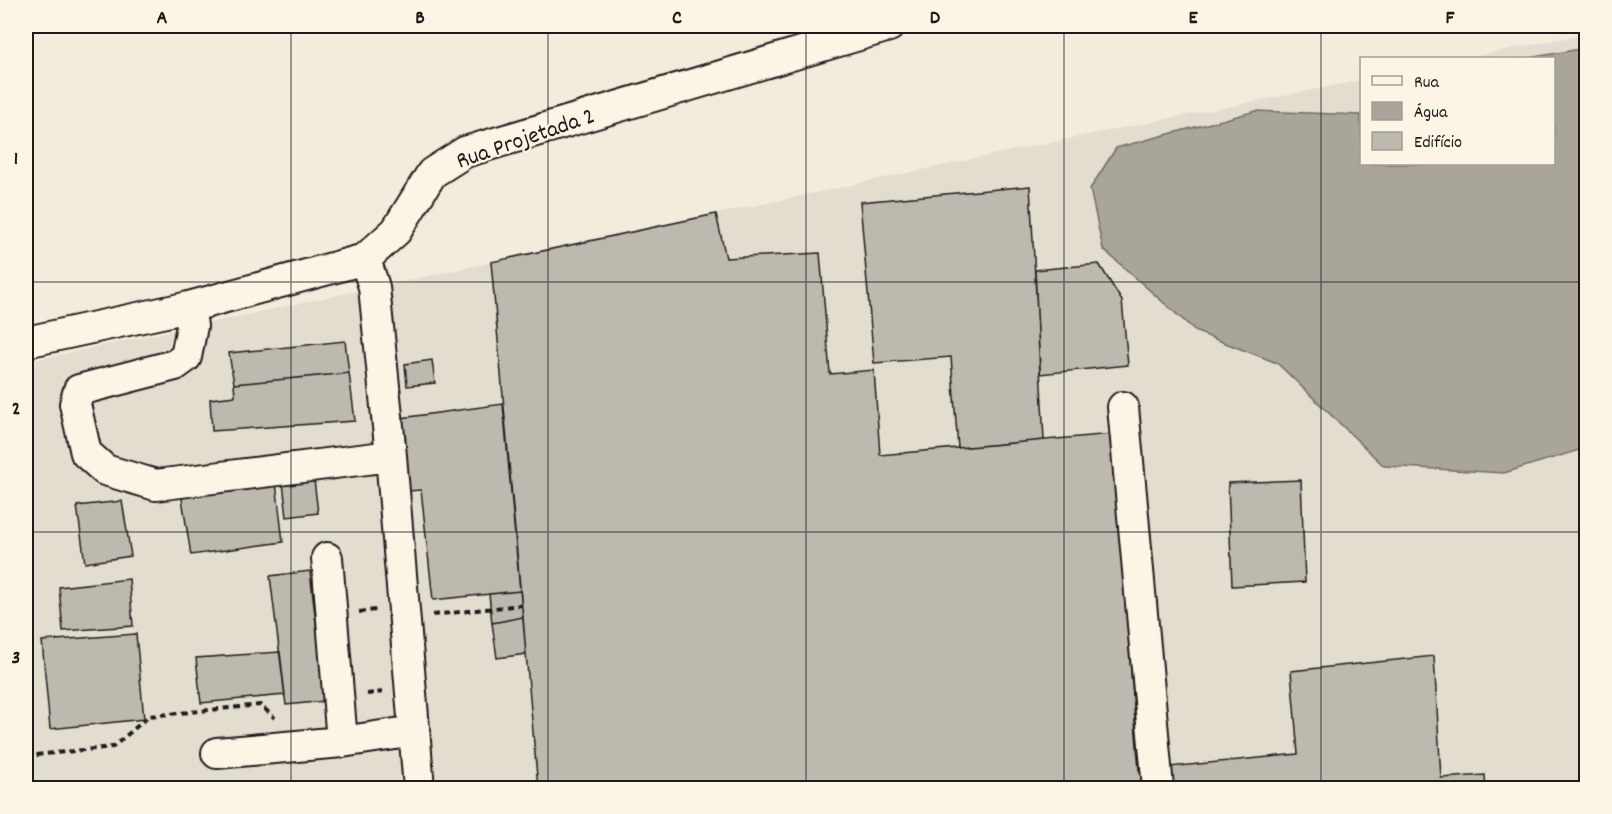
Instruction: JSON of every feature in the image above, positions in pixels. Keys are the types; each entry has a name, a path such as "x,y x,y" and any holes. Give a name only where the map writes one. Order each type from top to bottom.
{"street":[{"name":"Rua Projetada 2","path":"26,342 189,307 365,259 396,231 432,173 465,152 889,26"},
{"path":"365,259 374,287 391,456 419,789"},
{"path":"189,307 192,326 186,357 175,365 79,390 75,404 86,453 105,470 156,484 391,456"},
{"path":"1123,407 1158,789"},
{"path":"327,558 342,742"},
{"path":"217,753 342,742 415,731"}],"path":[{"path":"425,616 521,605"}],"shaded area":[{"path":"1586,34 1586,788 26,788 26,362 1038,145 1360,80 1360,165 1555,165 1555,57 1470,57"}],"water":[{"path":"1586,48 1586,448 1504,473 1384,466 1277,363 1197,332 1103,249 1090,189 1116,148 1256,111 1360,115 1360,165 1555,165 1555,57 1535,57"}],"building":[{"path":"1030,186 1044,440 958,448 951,357 874,363 860,202"},
{"path":"716,214 726,258 820,253 830,374 874,370 880,455 1112,434 1139,770 1298,754 1291,671 1434,656 1441,778 1485,775 1486,788 538,788 491,262"},
{"path":"1099,264 1122,301 1128,365 1040,374 1035,270"},
{"path":"345,341 349,373 234,384 229,353"},
{"path":"432,360 435,383 407,386 405,364"},
{"path":"349,373 355,421 212,431 210,399 235,396 234,384"},
{"path":"503,404 520,591 433,600 421,490 408,491 401,418"},
{"path":"275,474 283,542 191,555 180,486"},
{"path":"314,480 318,513 287,517 283,483"},
{"path":"1301,480 1305,582 1232,586 1228,483"},
{"path":"122,501 131,556 85,563 77,506"},
{"path":"310,571 325,701 286,705 270,576"},
{"path":"129,579 133,626 63,631 59,587"},
{"path":"520,591 523,617 492,623 489,594"},
{"path":"523,617 526,654 497,658 492,623"},
{"path":"136,634 144,719 50,729 42,641"},
{"path":"280,652 285,695 201,703 196,658"}]}
